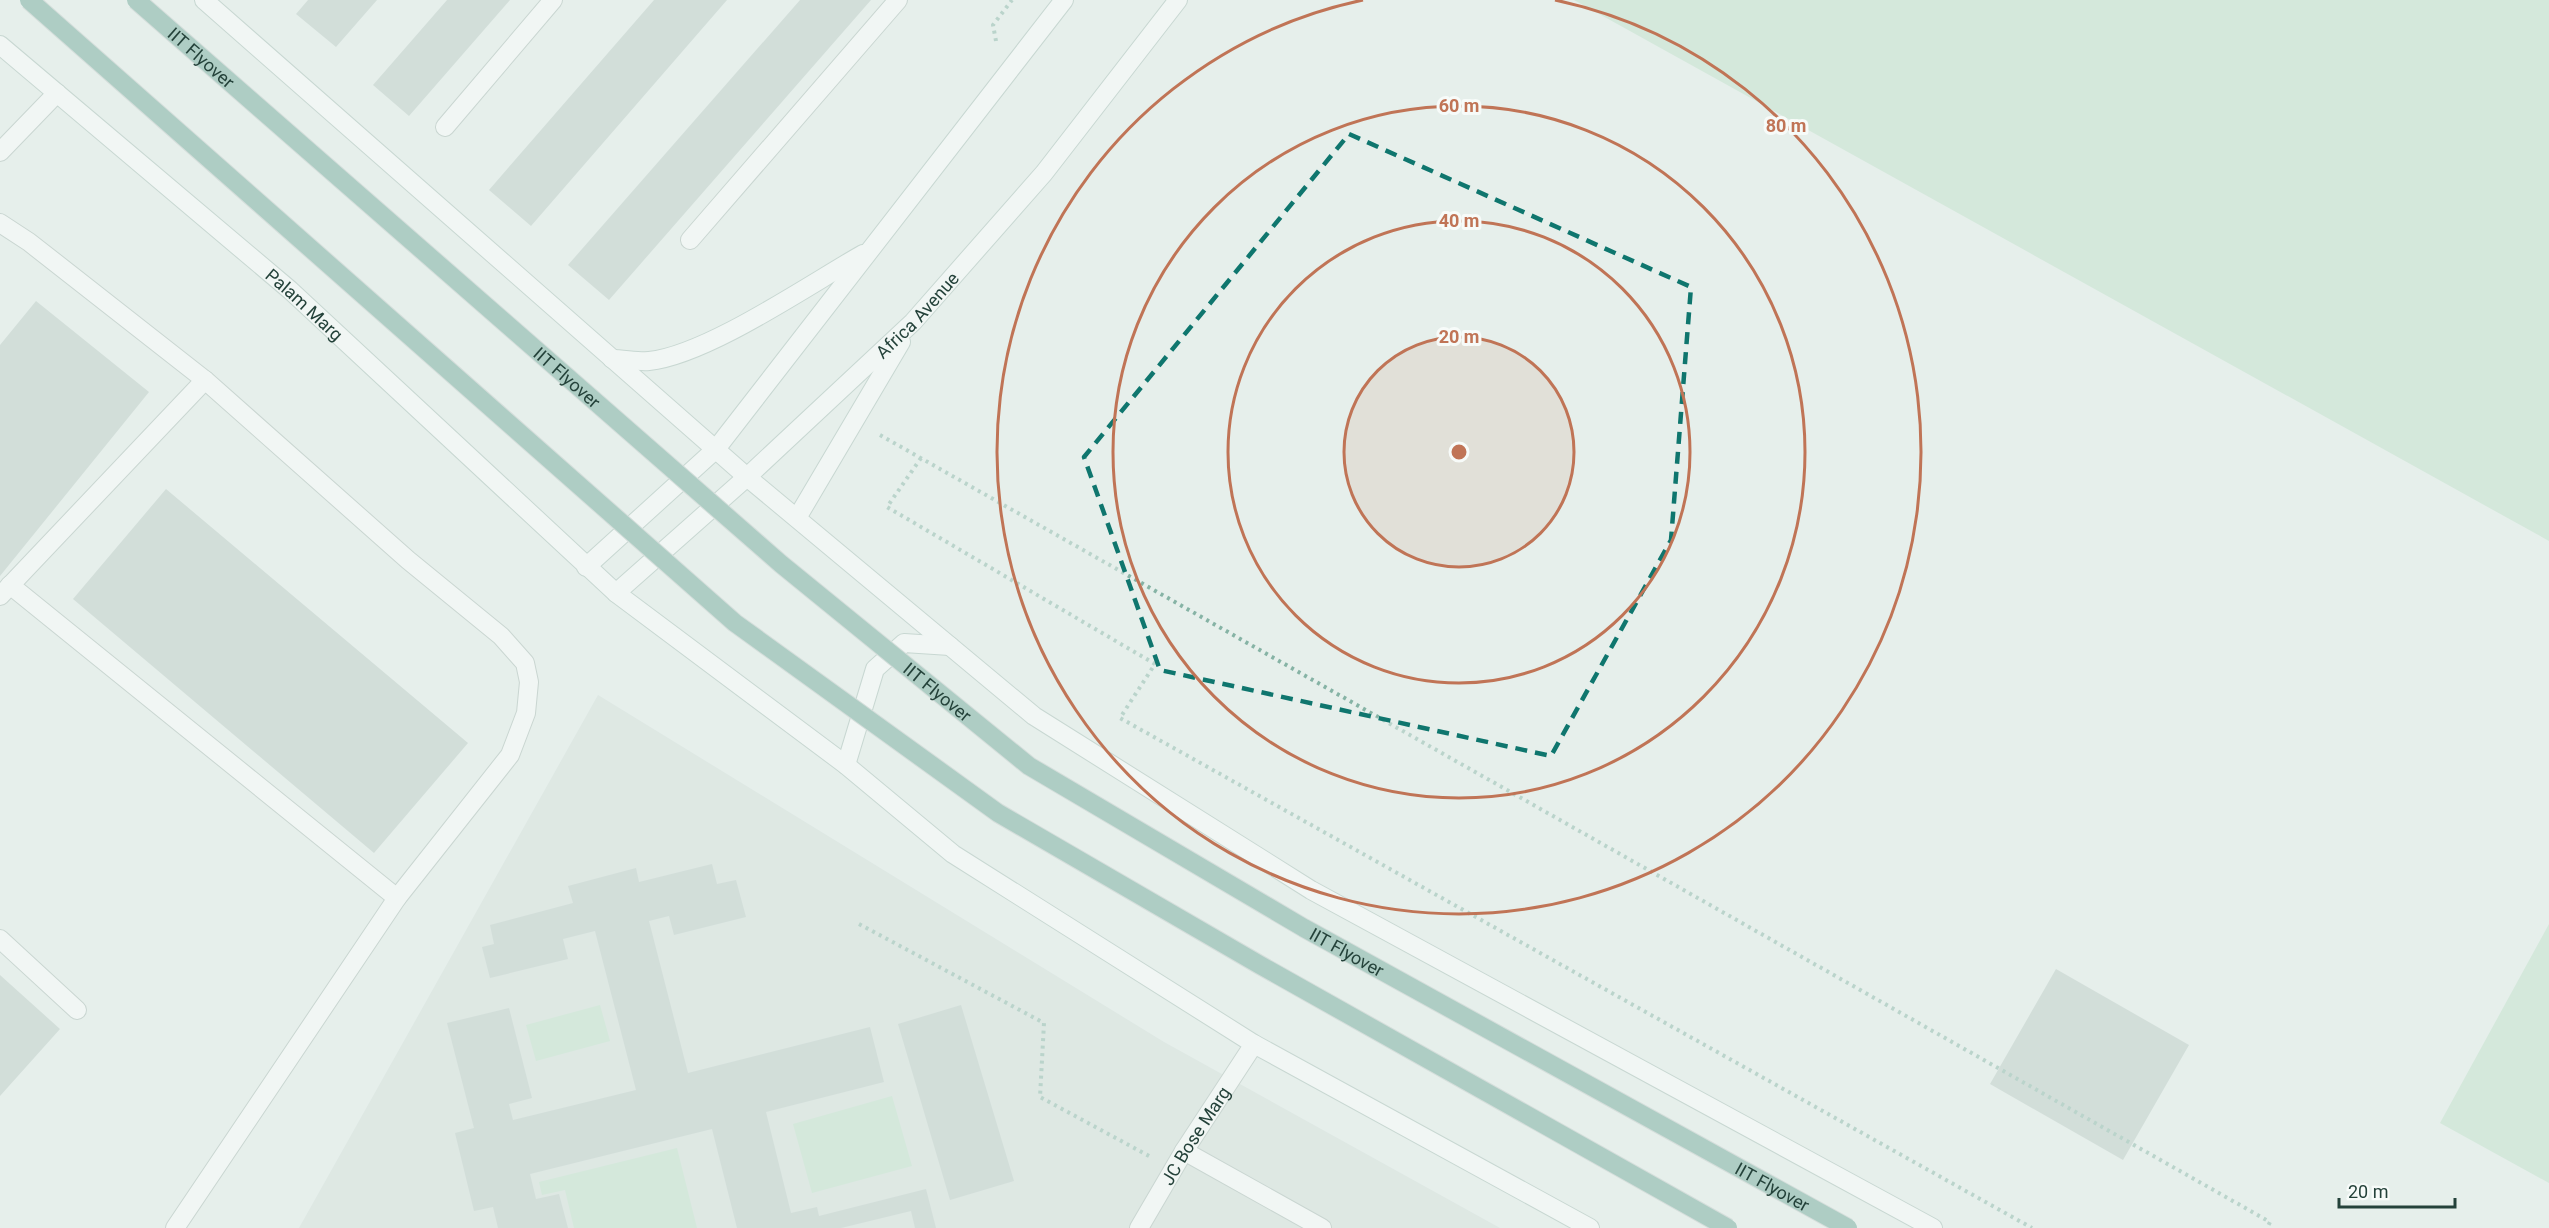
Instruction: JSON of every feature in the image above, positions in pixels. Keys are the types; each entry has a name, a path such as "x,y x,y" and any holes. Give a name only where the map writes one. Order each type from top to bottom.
{"main road":[{"path":"29,0 735,623 998,813 1260,965 1728,1228"},
{"name":"IIT Flyover","path":"136,0 781,564 1029,766 1304,928 1848,1228"},
{"path":"204,0 747,477 1034,716 1311,890 1933,1228"},
{"path":"445,127 553,0"},
{"path":"690,240 898,0"},
{"path":"592,572 716,449 1065,0"},
{"name":"Africa Avenue","path":"616,593 747,477 914,322 1044,173 1178,0"},
{"name":"Palam Marg","path":"0,45 290,290 616,593 846,765 953,854 1254,1044 1590,1228"},
{"path":"0,152 57,93"},
{"path":"0,223 29,242 205,380 408,560 501,636 525,663 529,682 526,713 510,755 397,898 175,1228"},
{"path":"612,359 649,361 683,353 754,317 871,249"},
{"path":"797,518 853,420 914,322"},
{"path":"205,380 5,590 397,898"},
{"path":"846,765 875,669 903,643 950,646"},
{"path":"0,939 77,1010"},
{"name":"JC Bose Marg","path":"1139,1228 1184,1151 1254,1044"},
{"path":"1184,1151 1322,1228"}],"path":[{"path":"853,420 2270,1222 2266,1228"},
{"path":"921,458 887,507 1155,664 1120,718 2032,1228"},
{"path":"859,924 1044,1023 1040,1097 1173,1170"}],"highlighted area":[{"path":"1349,134 1691,287 1671,540 1551,756 1160,670 1084,457"}],"shaded area":[{"path":"598,695 1164,1042 1500,1228 299,1228"}],"green space":[{"path":"1574,0 2549,0 2549,541"},
{"path":"2549,924 2549,1183 2440,1123"},
{"path":"600,1005 610,1041 536,1061 526,1025"},
{"path":"892,1096 912,1166 812,1193 793,1124"},
{"path":"677,1148 697,1228 574,1228 565,1190 542,1195 539,1182"}],"building":[{"path":"308,0 377,0 336,47 296,14"},
{"path":"447,0 510,0 409,116 373,85"},
{"path":"654,0 727,0 531,226 489,190"},
{"path":"800,0 871,0 609,300 568,265"},
{"path":"36,301 149,392 0,576 0,345"},
{"path":"166,489 468,743 374,853 73,599"},
{"path":"712,864 717,884 736,880 746,917 674,935 669,916 649,921 688,1073 870,1027 884,1082 766,1112 791,1213 817,1207 819,1216 926,1189 936,1228 915,1228 911,1211 841,1228 737,1228 712,1129 530,1174 536,1199 559,1194 568,1228 498,1228 493,1207 474,1211 455,1133 474,1128 447,1023 509,1008 532,1098 509,1104 513,1120 636,1090 595,931 563,939 568,959 490,978 482,947 494,944 490,925 573,903 568,886 636,868 639,882"},
{"path":"2056,969 2189,1045 2123,1160 1990,1084"},
{"path":"0,975 60,1029 0,1096"},
{"path":"961,1005 1014,1181 950,1200 898,1024"}]}
